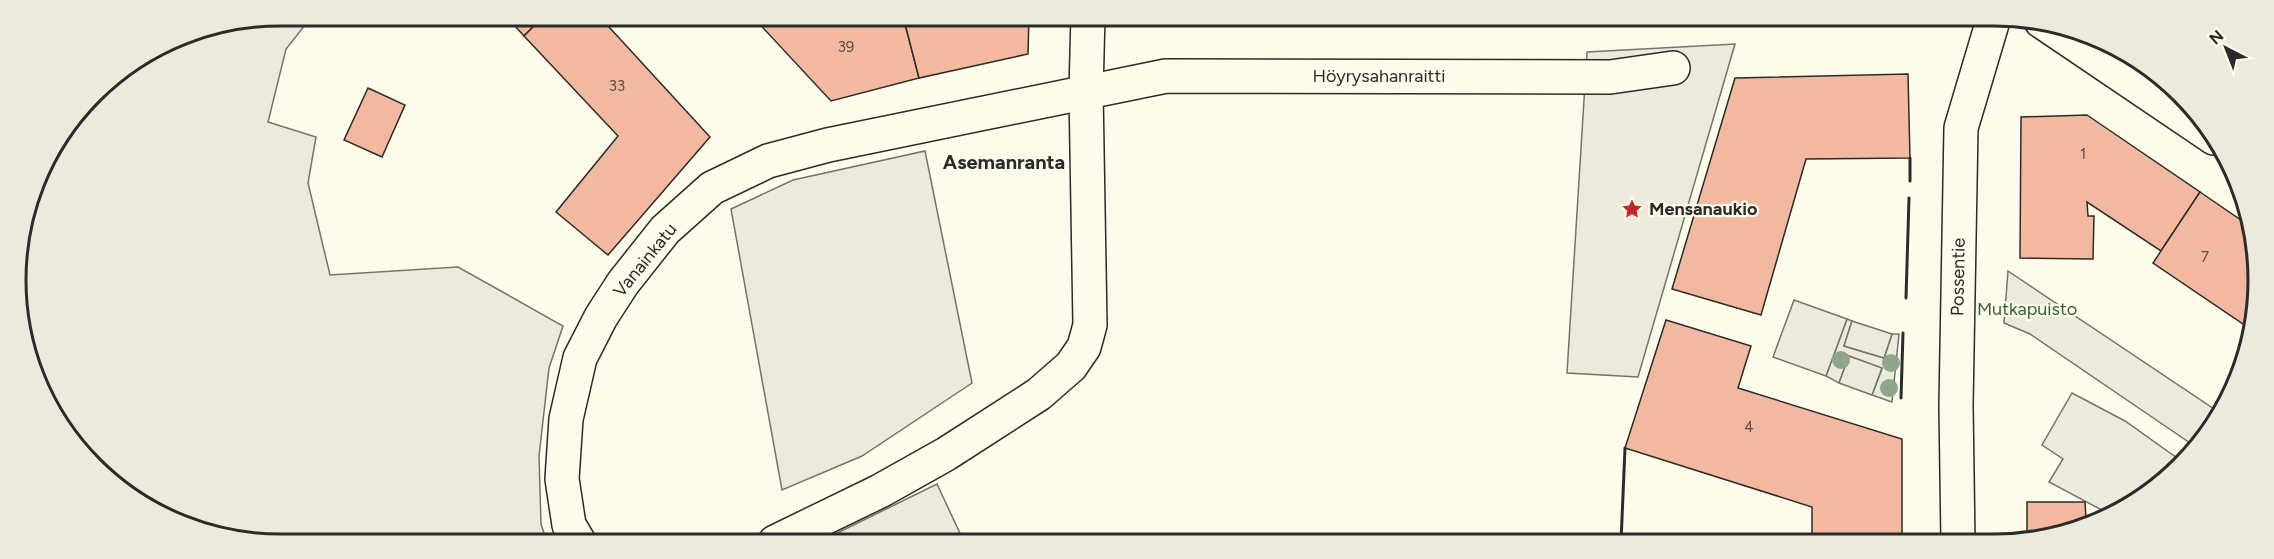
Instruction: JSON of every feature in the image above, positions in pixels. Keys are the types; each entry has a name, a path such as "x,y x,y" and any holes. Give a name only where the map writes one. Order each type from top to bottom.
{"street":[{"path":"792,534 880,491 946,454 1039,394 1071,366 1084,347 1090,325 1086,91 1088,26"},
{"name":"Possentie","path":"1958,534 1956,405 1961,129 1991,26"},
{"path":"2060,34 2197,127"},
{"name":"Höyrysahanraitti","path":"1086,91 1166,76 1610,76 1673,68"},
{"name":"Vanainkatu","path":"574,534 569,525 562,479 567,419 580,358 601,317 623,283 665,230 712,188 768,160 828,145 1086,91"}],"green space":[{"path":"304,26 286,49 268,122 316,137 308,183 330,275 458,267 563,326 549,368 539,456 541,524 544,534 280,534 230,529 182,514 152,499 125,481 100,459 68,421 45,377 30,329 26,296 26,263 30,230 45,182 68,138 100,100 138,68 198,39 246,28"},
{"name":"Mutkapuisto","path":"2008,271 2213,408 2189,442 2030,334 2004,323"},
{"path":"1847,319 1852,321 1844,346 1884,358 1892,334 1899,334 1892,402 1872,395 1882,369 1849,356 1839,383 1826,376"},
{"path":"937,484 960,534 835,534"}],"shaded area":[{"name":"Mensanaukio","path":"1735,44 1638,377 1567,373 1587,52"},
{"path":"925,151 972,383 862,456 782,490 731,209 793,180"},
{"path":"1794,300 1847,319 1826,376 1773,357"},
{"path":"1852,321 1892,334 1884,358 1844,346"},
{"path":"1849,356 1882,368 1872,395 1839,383"},
{"path":"2072,393 2125,421 2176,457 2136,491 2101,510 2049,482 2063,459 2042,445"}],"building":[{"path":"515,26 534,26 524,36"},
{"path":"534,26 608,26 710,137 608,255 556,212 618,136 524,36"},
{"path":"761,26 906,26 919,78 831,101"},
{"path":"906,26 1029,26 1028,54 919,78"},
{"path":"1908,74 1910,158 1806,159 1761,315 1672,289 1735,78"},
{"path":"368,88 405,105 382,157 344,140"},
{"path":"2087,115 2200,192 2161,251 2087,202 2088,216 2094,216 2093,259 2020,258 2021,117"},
{"path":"2200,192 2242,221 2248,263 2248,296 2245,325 2153,263"},
{"path":"1666,320 1751,346 1738,388 1902,439 1902,534 1812,534 1812,507 1625,448"},
{"path":"2027,502 2085,502 2086,516 2060,525 2027,531"}],"wall":[{"path":"1910,158 1910,181"},
{"path":"1906,298 1909,198"},
{"path":"1901,398 1903,333"},
{"path":"1621,534 1625,448"}],"place":[{"name":"Mensanaukio","path":"1632,209"}],"district":[{"name":"Asemanranta","path":"1004,162"}]}
